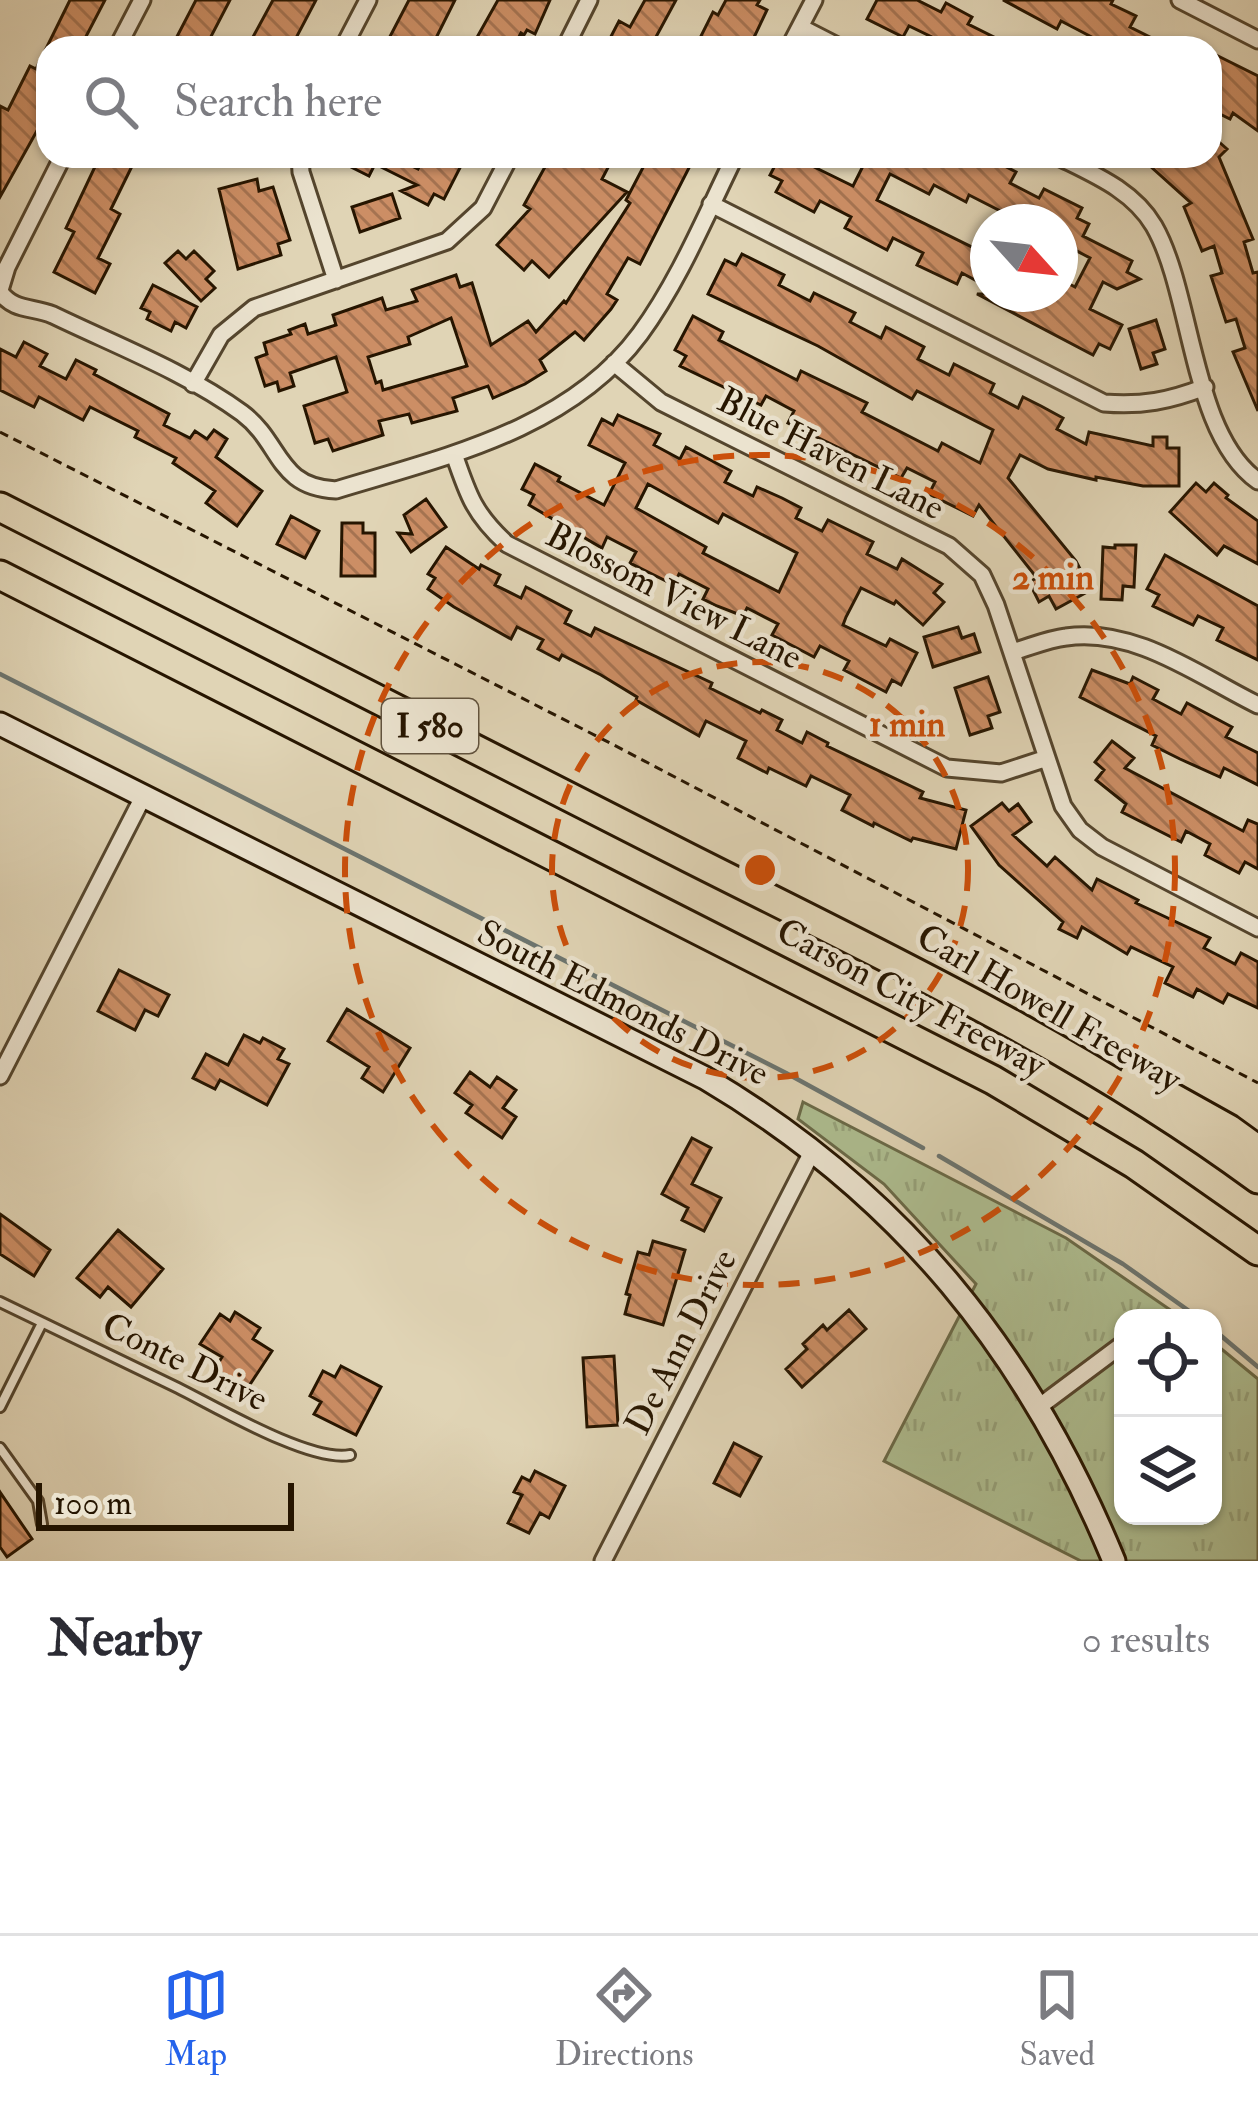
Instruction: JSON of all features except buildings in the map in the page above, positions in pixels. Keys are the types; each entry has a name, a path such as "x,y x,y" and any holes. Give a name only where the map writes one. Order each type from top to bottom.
{"highway":[{"name":"Carson City Freeway","path":"0,507 862,943"},
{"name":"Carson City Freeway","path":"0,575 1031,1101 1151,1175 1258,1251"},
{"path":"718,938 1081,1147 1155,1195 1258,1273"},
{"path":"862,943 941,969 1229,1129 1258,1150"},
{"name":"Carl Howell Freeway","path":"862,943 1058,1050 1258,1179"}],"street":[{"path":"123,36 142,0"},
{"path":"349,36 368,0"},
{"path":"571,36 589,0"},
{"path":"796,36 814,0"},
{"path":"1180,0 1258,40"},
{"path":"800,27 818,36"},
{"path":"57,168 7,267 0,291 9,304 53,315 193,384 257,427 291,476 306,486 336,490 454,454 545,418 614,363 664,296 729,168"},
{"path":"301,168 336,280"},
{"path":"193,384 221,335 254,308 447,241 483,208 504,168"},
{"path":"1081,168 1119,188 1154,225 1223,441 1258,481"},
{"path":"711,205 1104,403 1141,406 1205,387"},
{"name":"Blue Haven Lane","path":"614,363 661,402 949,546 982,575 1063,806 1080,830 1102,848 1258,928"},
{"name":"Blossom View Lane","path":"454,454 471,505 507,544 946,768 1001,773 1047,758"},
{"path":"1012,652 1062,637 1113,638 1155,652 1258,705"},
{"name":"South Edmonds Drive","path":"0,724 705,1078 766,1114 872,1200 932,1261 993,1335 1040,1406 1082,1483 1114,1561"},
{"path":"0,1076 143,797"},
{"name":"De Ann Drive","path":"603,1561 813,1150"},
{"path":"1040,1406 1114,1351"}],"lane":[{"name":"Conte Drive","path":"0,1303 266,1431 316,1452 338,1458 350,1455"},
{"path":"0,1407 42,1323"},
{"path":"0,1448 38,1501 42,1524"}],"path":[{"path":"0,432 612,744 1258,1083"}],"green space":[{"path":"803,1102 1066,1238 1169,1309 1114,1309 1114,1525 1222,1525 1222,1349 1258,1379 1258,1561 1081,1561 884,1461 976,1284 884,1184 798,1119"}],"waterway":[{"path":"0,674 786,1073 923,1148"},
{"path":"939,1156 1123,1264 1186,1309"},
{"path":"1222,1337 1258,1367"}]}
